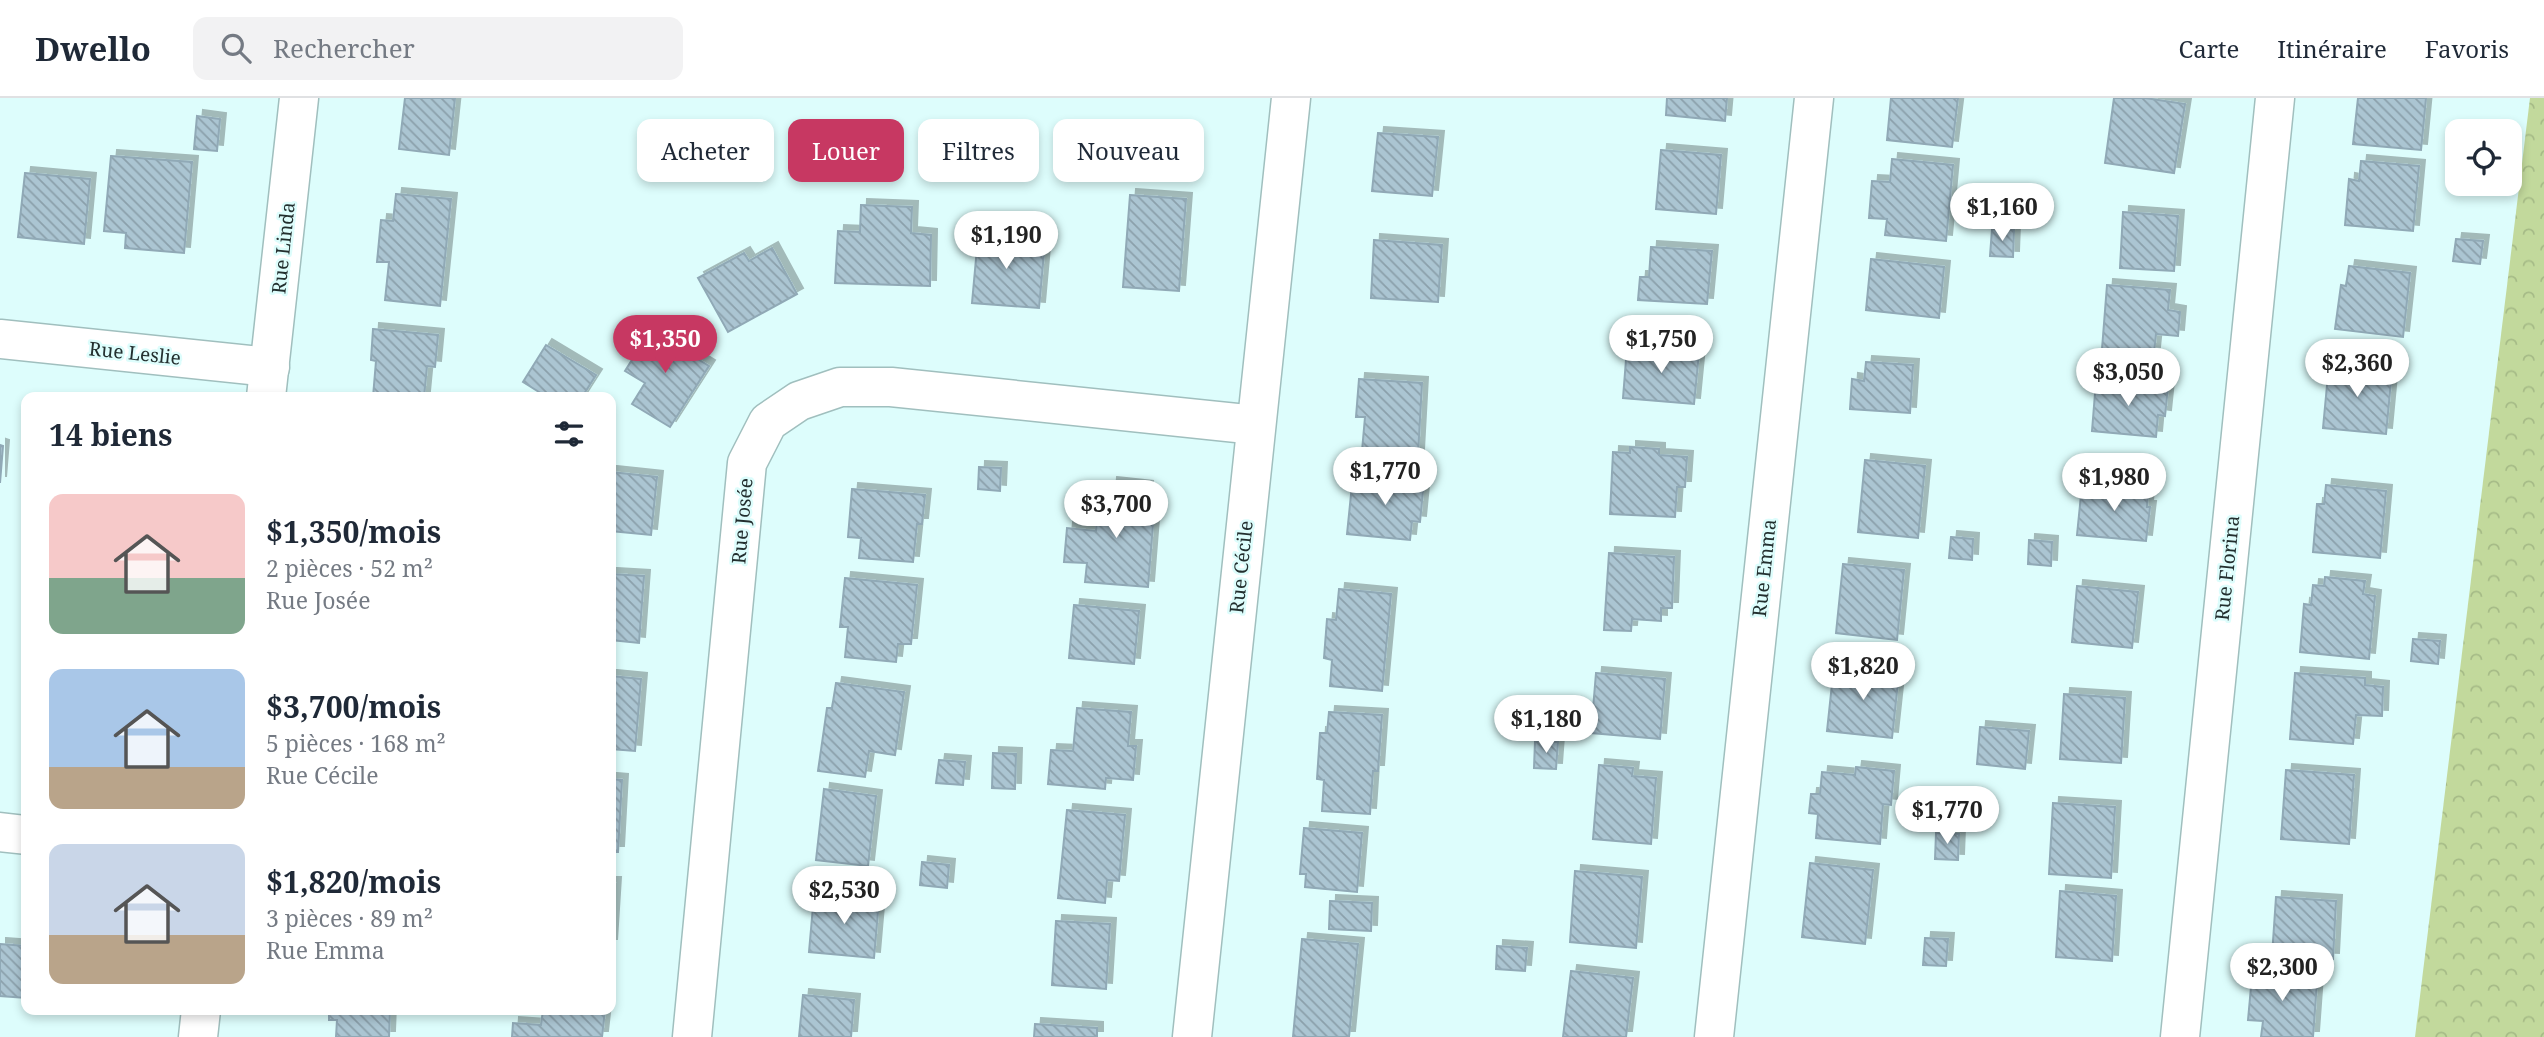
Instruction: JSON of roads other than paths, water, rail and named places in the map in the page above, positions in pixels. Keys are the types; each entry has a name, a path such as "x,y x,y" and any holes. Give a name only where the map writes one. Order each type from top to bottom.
{"street":[{"name":"Rue Linda","path":"268,382 299,98"},
{"name":"Rue Cécile","path":"1192,1037 1291,98"},
{"name":"Rue Emma","path":"1714,1037 1814,98"},
{"name":"Rue Florina","path":"2180,1037 2275,98"},
{"name":"Rue Leslie","path":"0,339 268,382"},
{"name":"Rue Josée","path":"692,1037 747,463 768,422 799,401 840,387 891,387 1256,425"},
{"path":"0,832 21,834"},
{"path":"198,1037 200,1015"}]}
